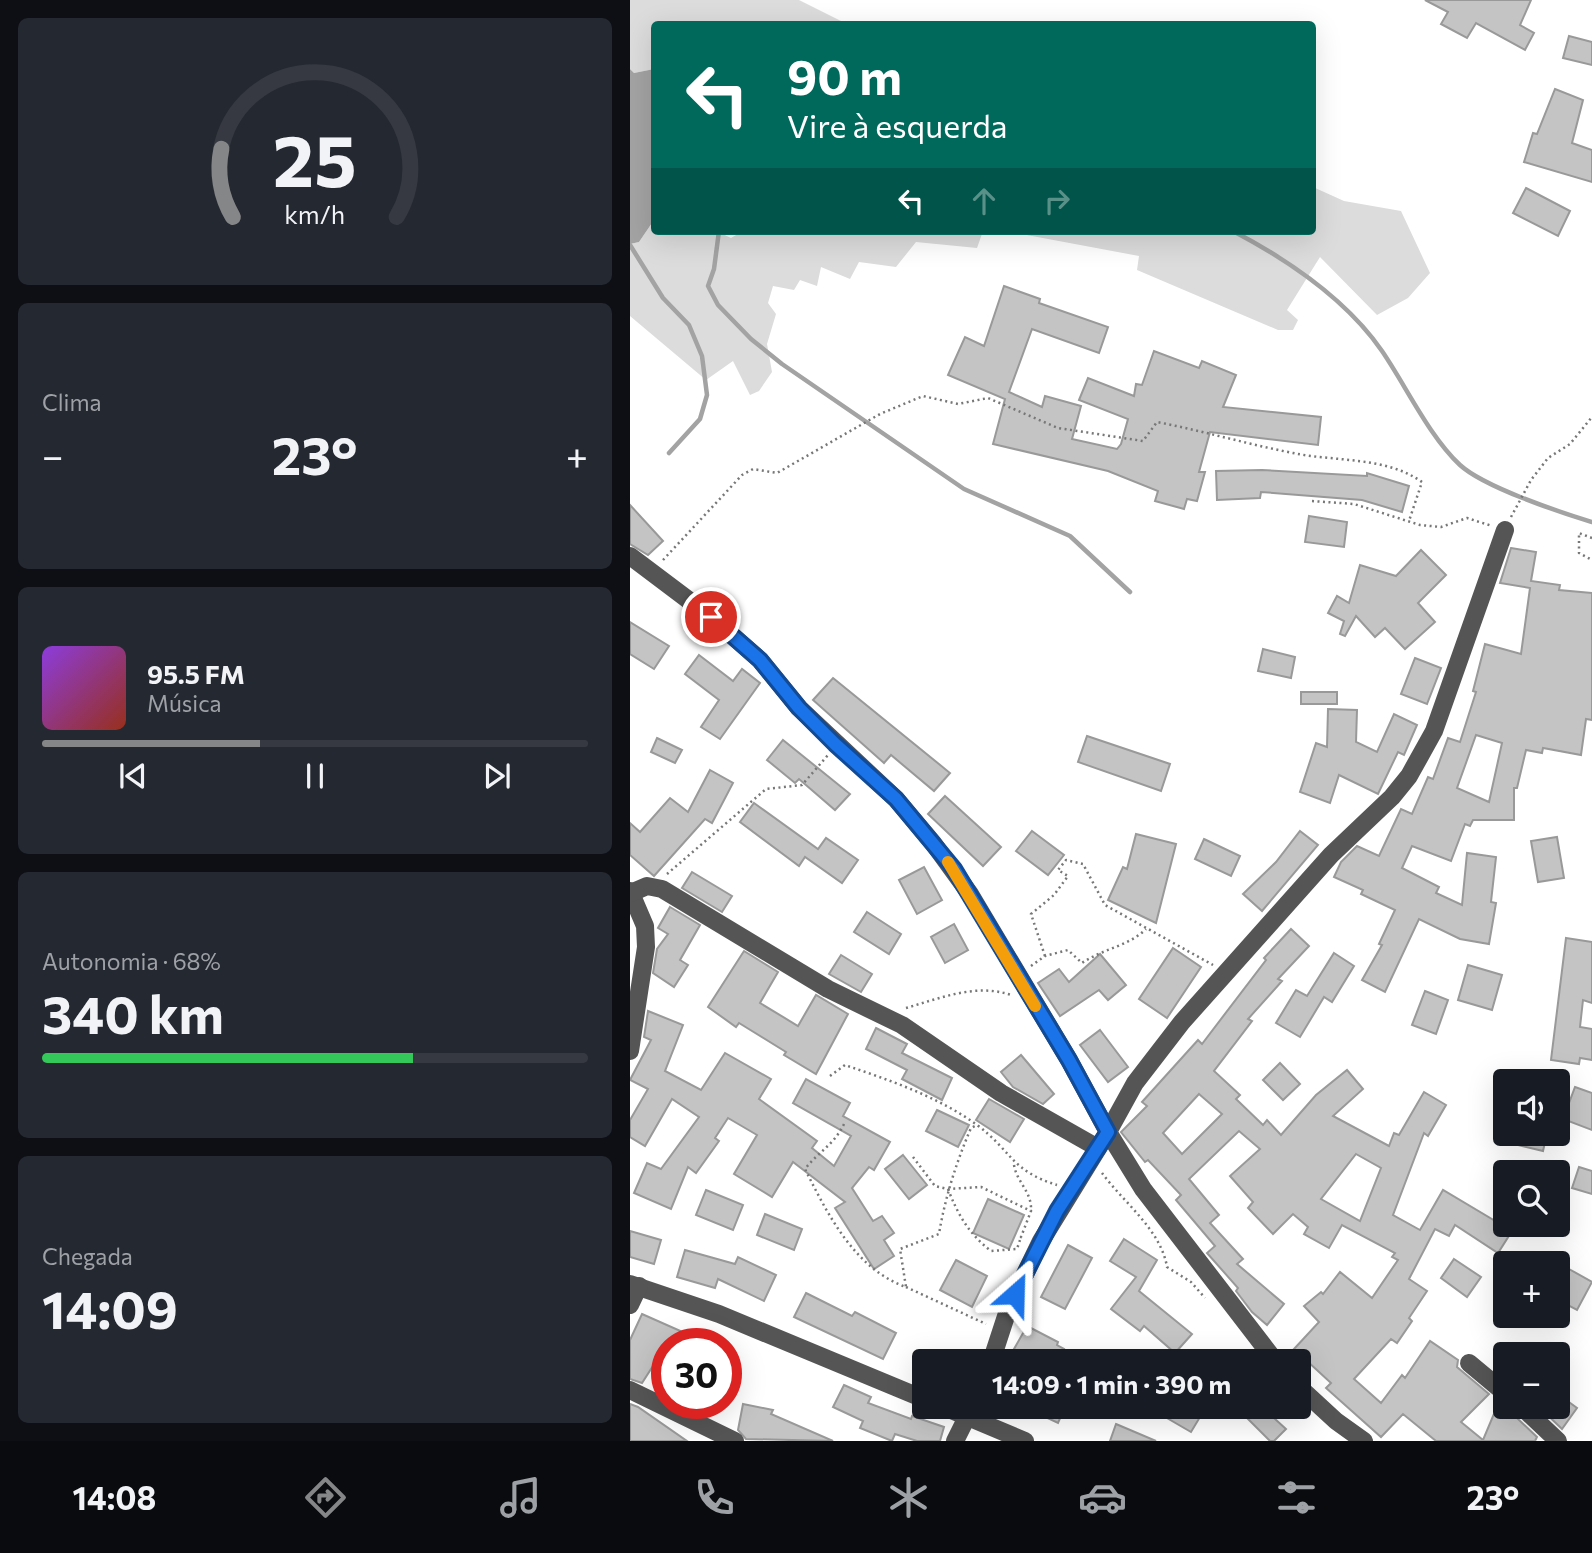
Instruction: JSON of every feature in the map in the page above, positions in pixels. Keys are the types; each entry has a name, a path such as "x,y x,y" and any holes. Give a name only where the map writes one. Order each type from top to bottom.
{"street":[{"path":"996,1349 1009,1307 1041,1241 1135,1083 1223,975 1331,855 1392,797 1409,776 1434,731 1504,530"},
{"path":"630,556 743,645 835,744 896,799 954,869 1143,1189 1266,1349"},
{"path":"630,1051 646,947 645,926 631,892 654,886 828,989 922,1037 1001,1093 1095,1154"},
{"path":"630,1305 634,1285 719,1314 912,1394"},
{"path":"1469,1363 1493,1383"},
{"path":"630,1390 735,1441"},
{"path":"1311,1398 1336,1421 1364,1441"},
{"path":"955,1441 966,1419"},
{"path":"983,1419 1025,1441"},
{"path":"1535,1419 1558,1441"}],"path":[{"path":"651,573 742,475 753,469 777,473 880,414 923,396 958,404 988,398 1058,428 1143,441 1157,422 1293,453 1383,465 1406,471 1422,482 1409,521"},
{"path":"1312,501 1354,504 1409,521 1441,527 1467,518 1504,530 1531,480 1548,457 1570,444 1592,417"},
{"path":"1592,538 1579,534 1577,542 1579,552 1592,560"},
{"path":"654,886 675,864 766,789 802,785 822,764 835,744"},
{"path":"1045,956 1031,914 1064,885 1068,876 1058,870 1066,860 1083,864 1105,905 1208,960 1223,975"},
{"path":"1031,974 1030,966 1045,956 1068,950 1082,963 1097,953 1137,938 1146,929"},
{"path":"879,1013 962,992 994,989 1016,997 1029,996"},
{"path":"830,1076 845,1065 924,1096 977,1125 998,1143 1031,1195 1031,1211 1017,1249 991,1251 976,1239 960,1218 948,1189"},
{"path":"844,1124 836,1140 819,1151 805,1169 824,1205 868,1267 878,1276 1002,1331"},
{"path":"906,1287 901,1249 939,1234 948,1189 971,1128 977,1125"},
{"path":"1095,1154 1153,1235 1165,1254 1167,1267 1191,1282 1211,1306"},
{"path":"913,1157 935,1186 948,1189 981,1187 1031,1211"},
{"path":"1014,1165 1037,1179 1074,1187"},
{"path":"1021,1237 1041,1241"}],"shaded area":[{"path":"630,0 799,0 841,21 651,21 651,70 634,73 630,69"},
{"path":"630,69 634,73 651,70 651,224 639,242 630,244"},
{"path":"1316,188 1344,201 1401,211 1430,273 1408,298 1377,315 1320,257 1287,310 1298,320 1293,330 1278,330 1137,270 1139,256 1027,235 1316,235"},
{"path":"651,224 651,235 725,235 731,238 736,235 982,235 977,248 916,242 896,267 859,262 850,279 821,267 817,286 800,280 794,290 773,286 768,303 776,314 767,344 772,372 759,391 750,395 733,361 706,380 630,316 630,244 639,242"}],"building":[{"path":"1425,0 1531,0 1520,25 1534,33 1525,50 1476,23 1467,38 1441,24 1448,12"},
{"path":"1569,36 1592,42 1592,65 1563,58"},
{"path":"1555,89 1583,100 1572,143 1592,150 1592,182 1524,162 1533,133 1537,134"},
{"path":"1526,188 1570,211 1558,236 1513,213"},
{"path":"1004,286 1040,299 1039,303 1108,327 1099,353 1032,329 1009,392 1042,407 1045,396 1081,406 1072,439 1117,449 1128,419 1079,400 1088,378 1134,396 1136,384 1142,385 1154,351 1199,368 1202,361 1236,375 1223,407 1321,417 1318,445 1210,432 1199,472 1205,472 1197,501 1187,499 1184,509 1155,501 1158,491 1108,471 993,444 1005,399 948,375 965,337 984,346"},
{"path":"1262,470 1367,476 1367,473 1409,486 1402,512 1362,500 1261,492 1260,498 1217,500 1216,471"},
{"path":"630,505 663,541 648,555 630,544"},
{"path":"1309,516 1347,522 1344,547 1305,542"},
{"path":"1511,548 1536,552 1531,581 1560,585 1559,590 1592,593 1592,720 1586,719 1581,755 1543,748 1542,753 1526,750 1517,788 1514,788 1514,820 1473,820 1470,826 1465,824 1451,861 1412,846 1402,868 1439,887 1436,893 1462,905 1467,853 1496,857 1491,902 1496,903 1489,944 1460,939 1419,919 1385,992 1362,980 1382,945 1379,944 1395,910 1361,894 1363,890 1334,877 1341,862 1357,846 1379,856 1401,809 1412,814 1428,777 1433,779 1448,738 1460,742 1476,692 1473,691 1485,644 1521,654 1530,588 1500,583","holes":["1476,735 1502,743 1489,802 1457,788"]},
{"path":"1421,550 1446,575 1418,603 1435,622 1405,649 1385,628 1375,637 1356,616 1345,636 1340,634 1344,621 1328,613 1337,596 1349,603 1360,565 1396,576"},
{"path":"630,622 669,646 654,669 630,654"},
{"path":"1263,649 1295,657 1291,678 1258,671"},
{"path":"699,655 733,681 742,669 760,683 720,739 701,727 719,700 685,674"},
{"path":"1415,658 1441,668 1427,704 1401,694"},
{"path":"833,678 950,773 934,791 891,755 884,763 813,700"},
{"path":"1301,692 1337,692 1337,704 1301,704"},
{"path":"1328,709 1357,710 1356,742 1377,752 1394,714 1417,725 1404,755 1398,752 1378,794 1339,775 1330,803 1300,792 1316,743 1327,747"},
{"path":"1087,736 1170,764 1161,791 1078,762"},
{"path":"657,738 682,750 675,763 651,752"},
{"path":"783,740 850,794 835,810 799,779 795,783 767,760"},
{"path":"710,770 733,783 712,823 705,819 654,876 630,855 630,823 640,832 670,798 688,812"},
{"path":"945,796 1001,847 983,866 928,814"},
{"path":"754,803 818,849 826,838 858,860 842,883 805,857 799,866 740,822"},
{"path":"1032,831 1064,855 1048,875 1016,851"},
{"path":"1300,831 1318,845 1262,911 1243,894 1276,862"},
{"path":"1136,834 1176,844 1156,923 1108,900 1123,867 1127,869"},
{"path":"1557,837 1564,878 1538,882 1531,841"},
{"path":"1204,839 1240,856 1231,876 1195,859"},
{"path":"924,867 942,900 917,914 899,880"},
{"path":"692,872 732,896 722,912 682,888"},
{"path":"670,907 700,925 680,960 688,965 674,987 653,973 657,949 668,934 658,928"},
{"path":"867,912 901,934 889,954 854,932"},
{"path":"954,924 968,950 945,963 931,937"},
{"path":"1291,929 1309,946 1278,979 1282,981 1248,1019 1252,1021 1214,1071 1240,1095 1236,1099 1263,1125 1267,1120 1281,1135 1316,1095 1347,1070 1363,1089 1333,1116 1389,1146 1394,1133 1399,1135 1424,1092 1446,1105 1428,1136 1424,1133 1393,1215 1420,1230 1443,1190 1493,1220 1493,1237 1508,1237 1499,1251 1495,1251 1455,1225 1449,1236 1435,1229 1409,1279 1427,1291 1409,1318 1412,1321 1397,1343 1391,1339 1354,1379 1381,1403 1402,1375 1405,1378 1430,1341 1458,1360 1457,1367 1489,1394 1461,1422 1483,1440 1493,1416 1493,1419 1518,1419 1537,1437 1535,1441 1436,1441 1403,1414 1381,1437 1326,1388 1331,1383 1311,1365 1311,1349 1294,1349 1319,1322 1304,1306 1321,1292 1323,1294 1340,1272 1372,1298 1398,1260 1392,1257 1395,1253 1342,1225 1329,1248 1304,1234 1308,1227 1293,1214 1273,1234 1248,1208 1253,1202 1230,1176 1260,1149 1239,1131 1189,1179 1219,1215 1210,1223 1243,1259 1237,1264 1284,1304 1267,1325 1252,1312 1236,1291 1238,1288 1207,1253 1215,1246 1176,1200 1181,1195 1148,1160 1145,1162 1121,1132 1147,1106 1142,1102 1198,1040 1202,1044 1266,960 1264,958","holes":["1199,1094 1222,1114 1182,1154 1163,1133","1356,1154 1381,1168 1360,1221 1321,1199"]},
{"path":"1566,938 1592,942 1592,1003 1583,1000 1580,1027 1592,1029 1592,1060 1580,1058 1579,1064 1551,1060"},
{"path":"1173,948 1201,967 1167,1018 1139,999"},
{"path":"744,951 778,972 760,1003 798,1026 816,995 848,1014 816,1074 784,1055 786,1052 739,1023 736,1027 708,1007"},
{"path":"1334,953 1354,966 1332,1002 1324,997 1300,1037 1276,1023 1296,990 1307,996"},
{"path":"1100,954 1126,985 1108,1000 1099,990 1060,1016 1038,983 1059,969 1069,982"},
{"path":"841,955 872,974 861,992 829,974"},
{"path":"1468,965 1502,975 1492,1010 1458,1000"},
{"path":"1425,991 1448,1000 1436,1034 1412,1025"},
{"path":"648,1011 683,1025 665,1071 701,1090 725,1053 771,1079 759,1099 817,1141 812,1148 834,1166 851,1136 793,1103 806,1079 850,1103 843,1116 890,1142 874,1170 869,1167 852,1188 873,1221 882,1216 894,1233 884,1240 894,1256 874,1269 835,1208 845,1202 793,1162 772,1197 734,1174 757,1135 728,1118 715,1138 719,1141 696,1173 688,1167 671,1209 634,1193 647,1163 661,1169 699,1117 672,1099 645,1146 630,1137 630,1120 648,1089 630,1080 651,1040 644,1037"},
{"path":"876,1028 907,1044 902,1053 952,1078 942,1100 902,1079 907,1070 866,1049"},
{"path":"1100,1030 1128,1067 1108,1082 1080,1045"},
{"path":"1021,1055 1054,1094 1043,1104 1013,1087 1001,1072"},
{"path":"1280,1063 1300,1084 1283,1100 1263,1080"},
{"path":"1575,1087 1592,1093 1592,1130 1570,1122 1570,1100"},
{"path":"989,1099 1024,1119 1010,1142 976,1120"},
{"path":"937,1110 969,1125 958,1147 926,1131"},
{"path":"1522,1146 1544,1146 1543,1151"},
{"path":"903,1155 927,1185 909,1199 885,1169"},
{"path":"1579,1167 1592,1171 1592,1194 1572,1188"},
{"path":"706,1190 743,1205 733,1230 696,1215"},
{"path":"988,1199 1024,1215 1009,1249 973,1233"},
{"path":"765,1214 802,1229 794,1250 757,1235"},
{"path":"630,1231 661,1240 654,1264 630,1257"},
{"path":"1124,1239 1157,1260 1139,1291 1192,1334 1179,1349 1170,1349 1144,1326 1140,1331 1111,1309 1136,1277 1110,1261"},
{"path":"1068,1245 1092,1258 1065,1309 1041,1297"},
{"path":"685,1250 735,1264 738,1257 776,1275 764,1301 718,1279 715,1288 677,1277"},
{"path":"1454,1259 1481,1277 1467,1297 1441,1278"},
{"path":"956,1260 987,1276 972,1307 940,1290"},
{"path":"1570,1270 1592,1282 1577,1310 1570,1306"},
{"path":"806,1293 852,1316 855,1312 896,1333 883,1359 794,1317"},
{"path":"642,1314 674,1328 651,1328 651,1369 642,1383 630,1379 630,1340"},
{"path":"1027,1326 1058,1342 1057,1345 1064,1349 1014,1349"},
{"path":"844,1385 871,1397 868,1403 911,1419 912,1416 912,1419 921,1419 944,1427 940,1441 917,1441 895,1434 892,1441 860,1428 863,1421 833,1407"},
{"path":"1570,1403 1577,1408 1570,1418"},
{"path":"630,1404 687,1441 630,1441"},
{"path":"743,1404 773,1410 771,1414 833,1441 746,1439 738,1430"},
{"path":"1169,1419 1199,1419 1191,1432"},
{"path":"1248,1419 1275,1419 1286,1429 1274,1441 1270,1441"},
{"path":"1552,1419 1569,1419 1562,1429"},
{"path":"1116,1424 1156,1441 1110,1441"}],"waterway":[{"path":"718,235 714,269 708,286 718,305 751,339 782,364 964,489 1070,536 1130,592"},
{"path":"1240,235 1315,282 1351,314 1382,351 1438,440 1460,465 1504,490 1592,522"},
{"path":"630,245 663,298 689,325 702,356 707,395 700,419 669,453"}],"slow traffic":[{"path":"948,862 970,894 1035,1006"}],"route":[{"path":"711,617 760,660 799,708 896,799 954,869 1069,1060 1108,1132 1057,1211 1015,1294"}]}
